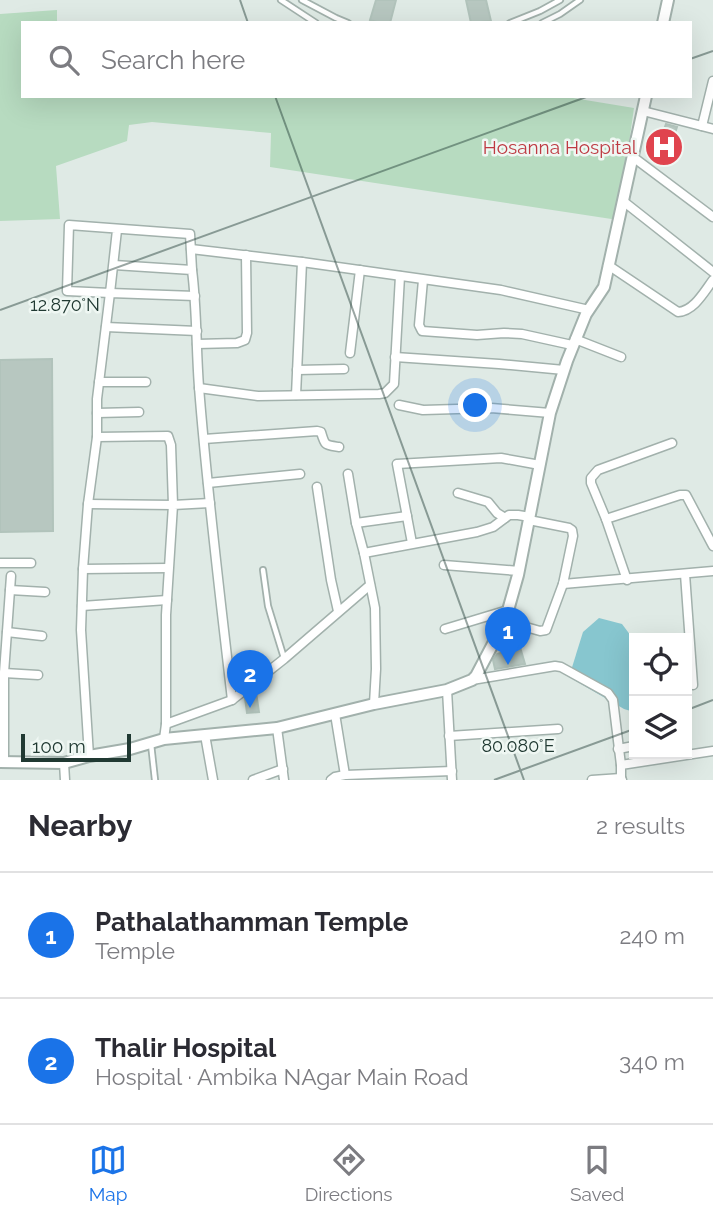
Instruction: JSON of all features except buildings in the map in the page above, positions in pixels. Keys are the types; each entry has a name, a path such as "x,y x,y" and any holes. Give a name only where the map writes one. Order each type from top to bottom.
{"street":[{"path":"663,21 668,0"},
{"path":"702,126 713,81"},
{"path":"472,680 506,615 519,571 550,413 564,370 589,310 604,288 646,98"},
{"path":"643,111 713,129"},
{"path":"633,157 713,217"},
{"path":"623,201 713,272"},
{"path":"195,296 67,290 69,225 190,234 195,296 199,388 232,700"},
{"path":"89,755 81,630 83,569 97,437 99,382 117,230"},
{"path":"191,249 501,290 589,310"},
{"path":"197,344 237,343 245,340 246,255"},
{"path":"296,395 302,262"},
{"path":"114,265 192,270"},
{"path":"608,265 678,313 683,313 692,306 713,280"},
{"path":"350,353 360,270"},
{"path":"199,388 258,396 385,393 394,384 400,276"},
{"path":"423,280 419,325 422,331 477,335 503,332 522,334 574,342 621,358"},
{"path":"106,327 197,331"},
{"path":"396,357 564,370"},
{"path":"297,370 344,369"},
{"path":"99,382 146,382"},
{"path":"399,405 423,410 491,408 550,413"},
{"path":"97,413 139,412"},
{"path":"204,439 317,431 321,432 326,445 339,447"},
{"path":"97,437 166,436 171,445 173,505 168,568 164,739"},
{"path":"627,580 591,478 598,470 672,443"},
{"path":"412,543 397,464 501,458 540,466"},
{"path":"208,482 300,474"},
{"path":"348,474 375,608 374,704"},
{"path":"317,487 338,611"},
{"path":"458,493 488,502 505,518"},
{"path":"606,519 683,494 688,497 713,546"},
{"path":"88,504 210,503"},
{"path":"364,553 487,530 505,518 518,514 572,530 563,584 546,630 540,631 506,615 445,629"},
{"path":"356,523 407,516"},
{"path":"0,563 31,563"},
{"path":"444,565 519,571"},
{"path":"83,569 168,568"},
{"path":"563,584 713,571"},
{"path":"685,574 693,685"},
{"path":"10,576 2,762 64,763 164,739 277,728 374,704 446,690 472,680 549,666 561,667 612,697 621,779 592,780"},
{"path":"166,724 232,700 370,585"},
{"path":"10,590 45,592"},
{"path":"82,606 167,600"},
{"path":"7,632 42,636"},
{"path":"4,673 38,675"},
{"path":"331,780 345,775 452,776 446,690"},
{"path":"335,713 345,775"},
{"path":"277,728 284,780"},
{"path":"449,736 558,729"},
{"path":"205,735 213,780"},
{"path":"618,749 629,747"},
{"path":"621,765 713,751"},
{"path":"64,763 65,780"},
{"path":"253,780 283,769"}],"lane":[{"path":"281,0 313,21"},
{"path":"302,0 343,21"},
{"path":"515,21 560,0"},
{"path":"546,21 580,0"},
{"path":"263,570 268,606 284,659"},
{"path":"151,743 155,780"}],"green space":[{"path":"57,10 57,21 21,21 21,98 573,98 634,108 618,220 270,167 271,133 152,122 129,125 127,141 56,166 60,219 0,221 0,14"}],"water":[{"path":"599,618 622,624 629,633 629,710 569,677 583,632"}],"place":[{"name":"Hosanna Hospital","path":"664,147"},
{"name":"Pathalathamman Temple","path":"508,665"},
{"name":"Thalir Hospital","path":"250,708"}]}
